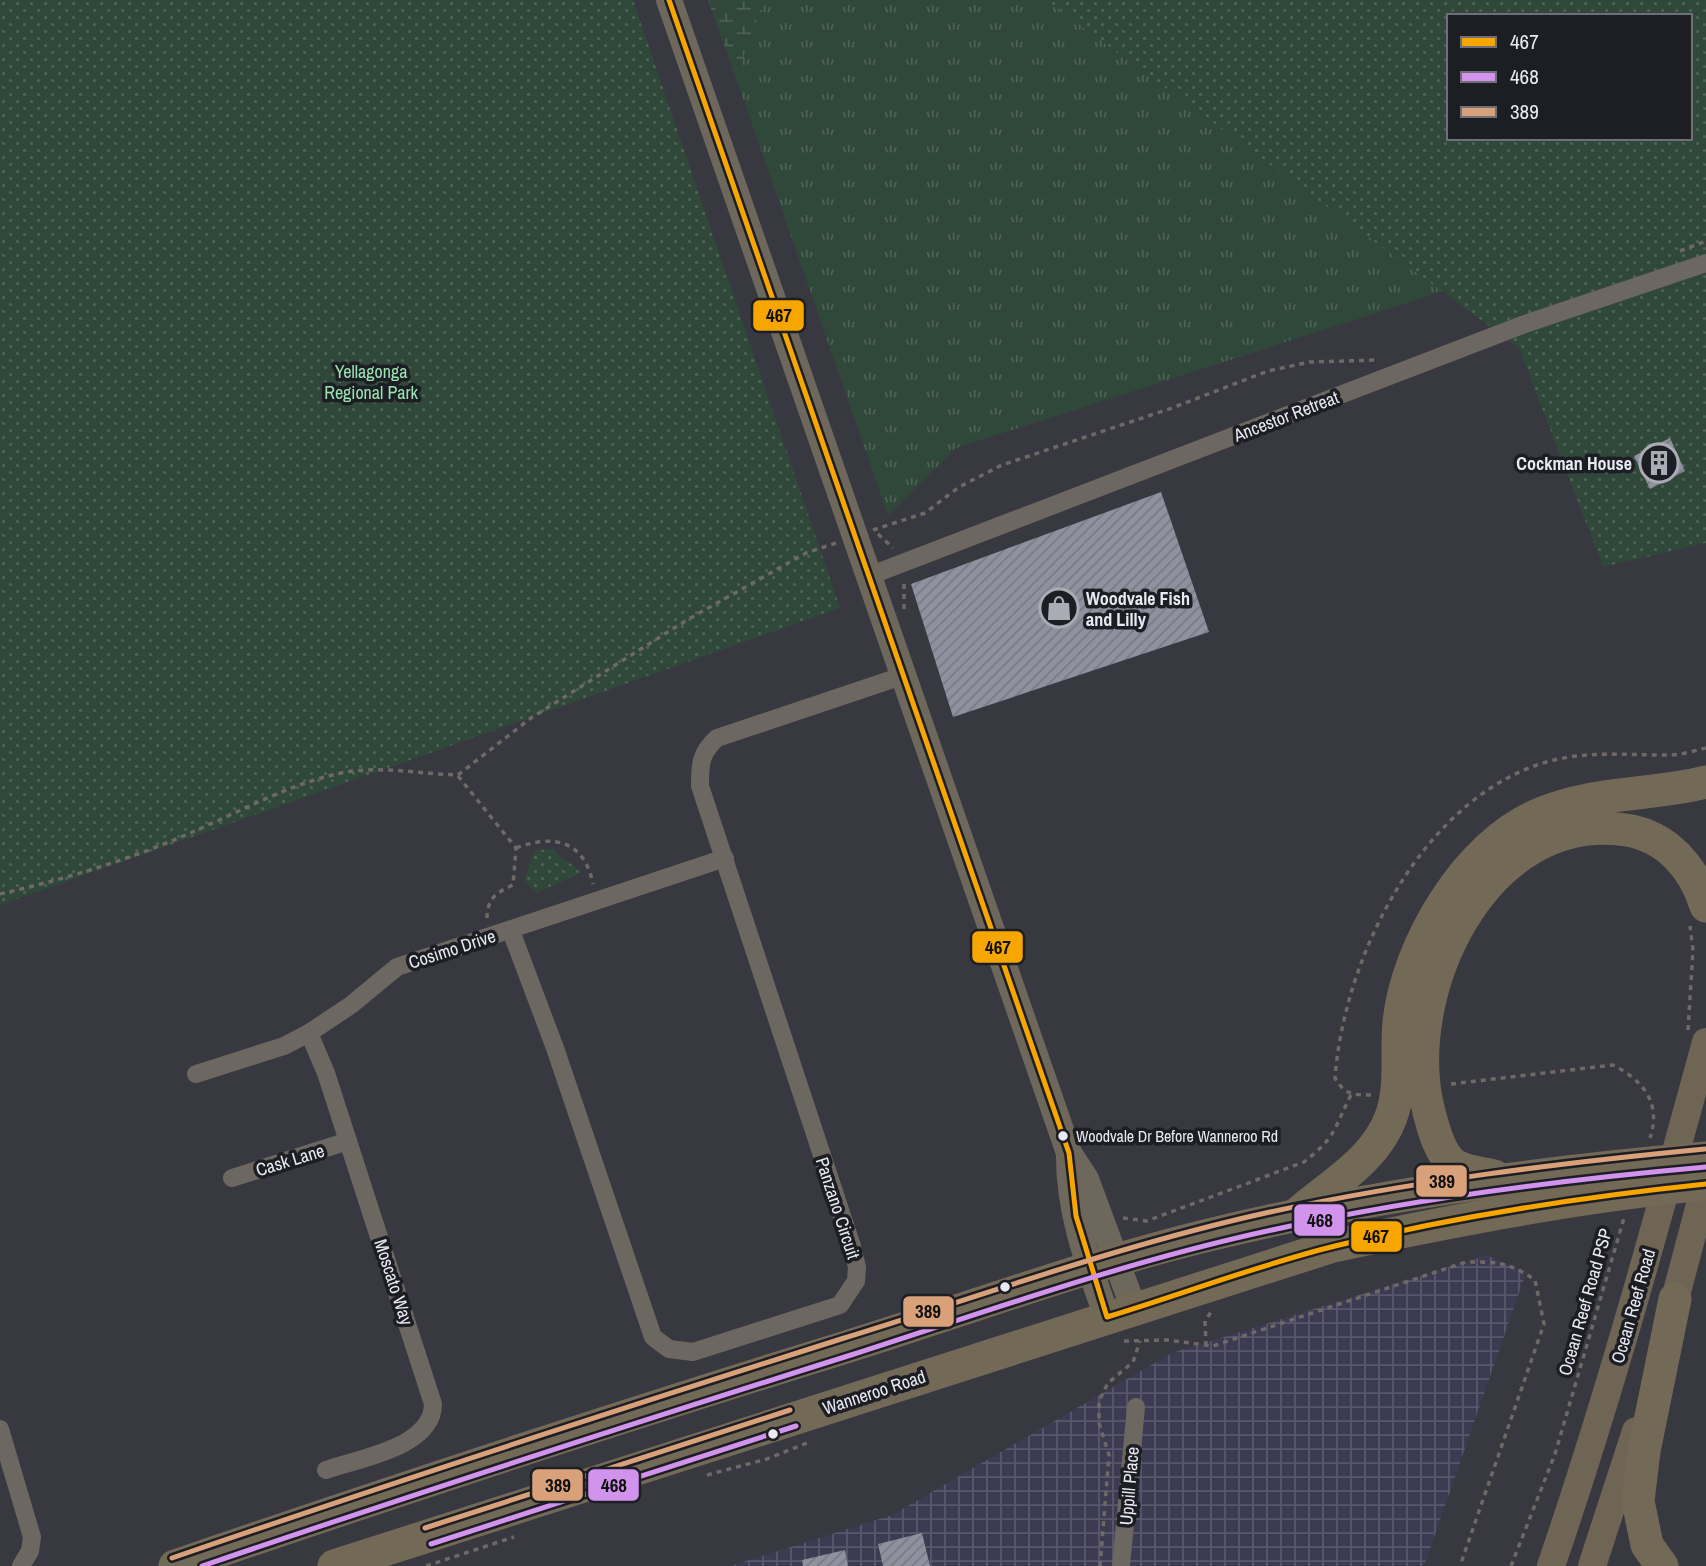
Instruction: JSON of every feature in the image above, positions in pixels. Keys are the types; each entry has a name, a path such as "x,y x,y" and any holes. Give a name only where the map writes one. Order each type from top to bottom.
{"highway":[{"path":"1295,1216 1359,1166 1379,1142 1392,1115 1399,1018 1408,983 1441,907 1462,876 1502,838 1538,815 1597,796 1657,792 1706,782"},
{"path":"1657,792 1706,804"},
{"path":"1504,1178 1456,1167 1447,1159 1432,1124 1423,1079 1421,1055 1429,996 1441,960 1469,909 1506,868 1530,850 1553,838 1607,827 1639,832 1684,862 1697,880 1698,915"},
{"path":"1631,1176 1706,1157"},
{"path":"194,1563 581,1429 1103,1265 1295,1216 1504,1178 1631,1176 1706,1183"},
{"name":"Wanneroo Road","path":"334,1566 1127,1322 1334,1246 1477,1216 1631,1176"},
{"path":"1662,1566 1647,1545 1638,1501 1644,1451 1675,1299"}],"main road":[{"name":"Ocean Reef Road","path":"1551,1566 1633,1310 1698,1042"},
{"name":"Ocean Reef Road","path":"1592,1566 1675,1299 1706,1183"}],"street":[{"path":"669,0 866,528 869,576 1069,1153 1069,1185 1127,1322"},
{"name":"Ancestor Retreat","path":"869,576 1525,324 1706,262"},
{"name":"Panzano Circuit","path":"504,926 555,1048 653,1337 669,1349 693,1352 840,1305 856,1281 857,1267 700,786 699,762 706,748 717,738 902,676"},
{"name":"Cosimo Drive","path":"196,1074 284,1046 309,1033 351,1005 397,967 504,926 725,858"},
{"name":"Moscato Way","path":"309,1033 348,1142 433,1411 427,1426 410,1441 326,1470"},
{"name":"Cask Lane","path":"232,1178 348,1142"},
{"name":"Uppill Place","path":"1121,1566 1136,1407"},
{"path":"0,1429 30,1527 30,1551 21,1566"}],"path":[{"path":"1670,255 1706,242"},
{"path":"0,894 41,885 113,861 197,831 239,809 346,772 458,775 531,718 687,620 806,553 866,528 925,513 959,487 1002,465 1172,408 1268,371 1310,362 1387,360"},
{"path":"866,528 892,546 904,581 904,612"},
{"path":"458,775 516,848 513,885 495,893 488,903 486,918 504,926"},
{"path":"516,848 535,841 559,841 574,848 590,869 594,888"},
{"path":"1698,915 1693,950 1698,1042"},
{"name":"Ocean Reef Road PSP","path":"1439,1086 1613,1065 1634,1076 1646,1088 1653,1128 1631,1176 1555,1454 1511,1566"},
{"path":"1115,1214 1132,1221 1147,1221 1304,1162 1325,1146 1339,1126 1351,1095 1377,1095"},
{"path":"1167,1340 1213,1346 1466,1262 1501,1262 1535,1280 1544,1324 1460,1566"},
{"path":"1101,1566 1109,1455 1098,1423 1099,1401 1108,1383 1133,1362 1127,1322"}],"shaded area":[{"path":"1487,1255 1526,1273 1424,1566 730,1566 892,1515 1172,1353"}],"green space":[{"name":"Yellagonga Regional Park","path":"0,0 633,0 840,608 0,905"},
{"path":"708,0 764,0 736,78"},
{"path":"764,0 1706,0 1706,182 1626,226 1404,304 956,448 888,515 736,78"},
{"path":"1046,0 1706,0 1706,543 1603,567 1519,348"},
{"path":"553,849 581,873 536,893 524,880 535,850"}],"building":[{"name":"Cockman House","path":"1670,438 1685,471 1650,489 1634,456"},
{"name":"Woodvale Fish and Lilly","path":"1161,492 1209,632 953,717 911,584"},
{"path":"922,1533 930,1566 883,1566 878,1544"},
{"path":"845,1550 848,1566 803,1566 802,1560"}],"transit line":[{"name":"467","path":"669,0 1069,1153 1076,1216 1107,1317 1278,1262 1381,1235 1519,1209 1706,1184"},
{"name":"389","path":"172,1558 589,1419 1161,1239 1270,1212 1432,1182 1596,1160 1705,1149"},
{"name":"468","path":"202,1566 607,1432 1165,1256 1272,1230 1434,1199 1542,1184 1706,1167"},
{"name":"389","path":"425,1528 790,1410"},
{"name":"468","path":"431,1544 796,1426"}],"place":[{"name":"Cockman House","path":"1659,463"},
{"name":"Woodvale Fish and Lilly","path":"1059,608"},
{"name":"Woodvale Dr Before Wanneroo Rd","path":"1063,1136"}]}
